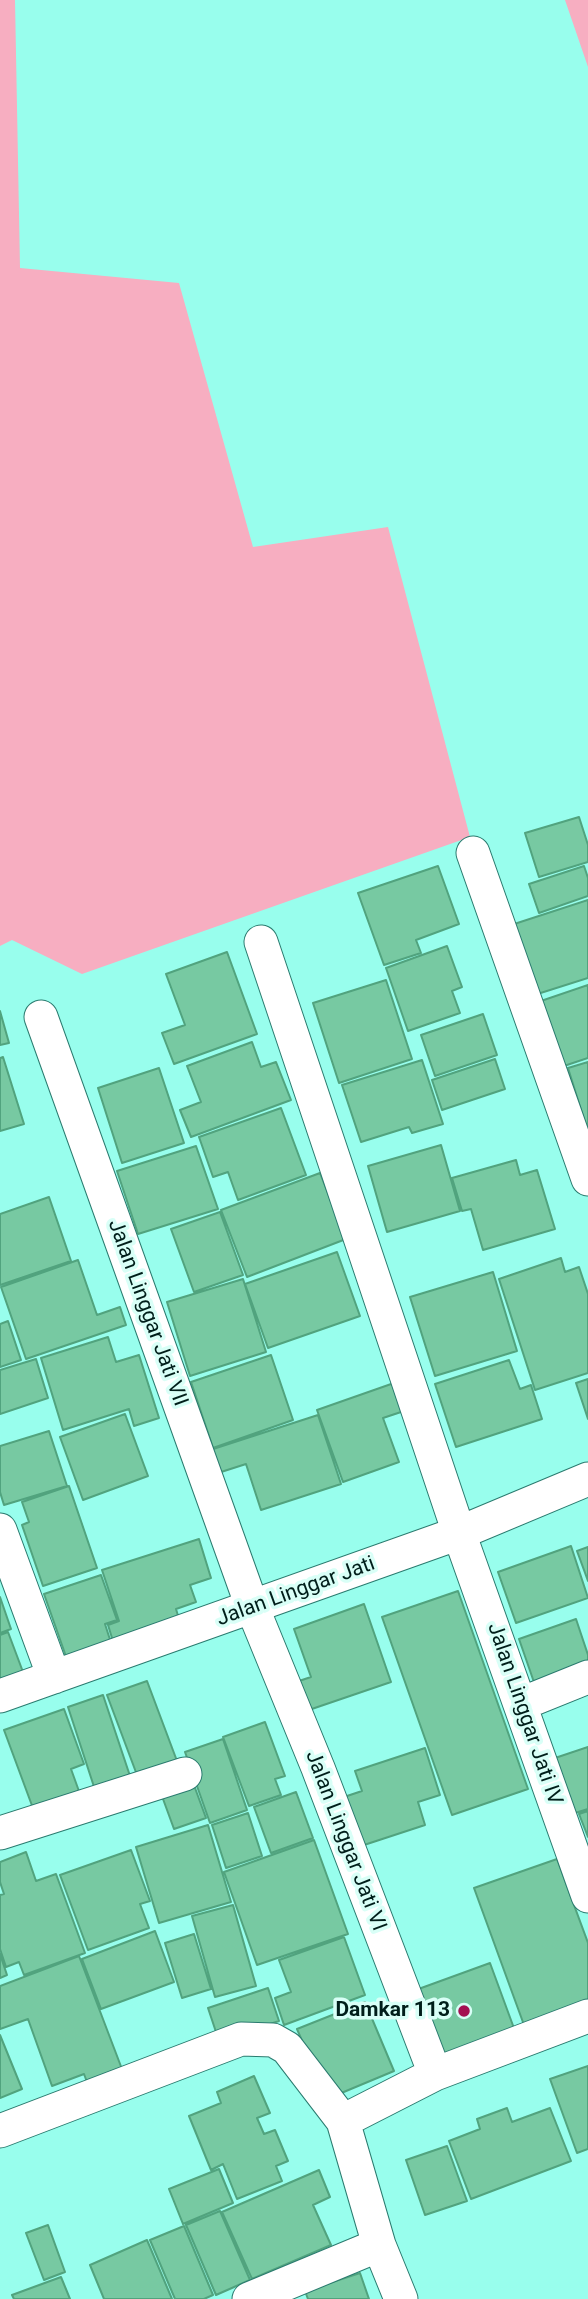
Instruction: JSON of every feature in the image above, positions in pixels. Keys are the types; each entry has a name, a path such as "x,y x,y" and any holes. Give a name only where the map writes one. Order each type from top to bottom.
{"street":[{"path":"473,852 588,1179"},
{"name":"Jalan Linggar Jati IV","path":"261,942 459,1533 581,1858 588,1896"},
{"name":"Jalan Linggar Jati VII","path":"41,1017 253,1609"},
{"name":"Jalan Linggar Jati","path":"0,1696 253,1609 459,1533 588,1479"},
{"path":"0,1530 54,1677"},
{"name":"Jalan Linggar Jati VI","path":"253,1609 318,1768 435,2074"},
{"path":"522,1703 588,1677"},
{"path":"0,1833 185,1774"},
{"path":"343,2121 435,2074 588,2016"},
{"path":"0,2131 241,2039 273,2040 287,2048 343,2121 379,2245 401,2299"},
{"path":"249,2299 379,2245"}],"shaded area":[{"path":"0,0 15,0 20,268 179,283 253,547 388,527 470,837 82,974 12,940 0,946"},
{"path":"565,0 588,0 588,67"}],"building":[{"path":"579,817 588,845 588,862 539,877 525,833"},
{"path":"438,866 459,924 416,940 421,953 384,965 358,893"},
{"path":"584,866 588,878 588,896 539,913 529,884"},
{"path":"588,900 588,978 528,997 505,927"},
{"path":"447,946 462,987 452,991 460,1013 408,1031 386,968"},
{"path":"227,952 257,1034 174,1064 162,1033 185,1025 166,974"},
{"path":"386,980 412,1059 339,1083 313,1003"},
{"path":"588,985 588,1058 561,1067 538,1002"},
{"path":"0,1011 9,1043 0,1045"},
{"path":"483,1014 497,1055 435,1076 421,1035"},
{"path":"252,1042 261,1067 276,1062 291,1100 191,1137 180,1110 201,1102 187,1066"},
{"path":"3,1057 24,1124 0,1131 0,1058"},
{"path":"495,1059 505,1089 442,1110 432,1080"},
{"path":"422,1060 443,1124 412,1133 409,1127 361,1142 342,1085"},
{"path":"588,1062 588,1125 586,1126 568,1068"},
{"path":"159,1068 184,1143 122,1163 98,1088"},
{"path":"281,1108 306,1175 238,1200 228,1172 213,1177 199,1137"},
{"path":"441,1145 460,1211 387,1232 368,1166"},
{"path":"196,1146 218,1209 138,1234 117,1171"},
{"path":"516,1160 520,1175 537,1170 555,1229 483,1250 471,1209 462,1211 452,1178"},
{"path":"320,1173 346,1239 247,1277 221,1210"},
{"path":"49,1197 71,1261 0,1285 0,1214"},
{"path":"220,1212 243,1275 194,1292 171,1229"},
{"path":"337,1252 360,1316 268,1348 245,1284"},
{"path":"561,1258 565,1272 579,1267 588,1294 588,1373 535,1390 499,1279"},
{"path":"78,1260 97,1315 120,1307 126,1325 26,1359 1,1287"},
{"path":"493,1272 517,1351 435,1376 410,1297"},
{"path":"243,1279 266,1352 190,1376 167,1302"},
{"path":"8,1321 21,1360 0,1367 0,1324"},
{"path":"108,1337 116,1362 139,1355 159,1418 134,1426 129,1409 63,1430 41,1358"},
{"path":"271,1355 293,1420 213,1448 191,1382"},
{"path":"36,1359 48,1398 0,1414 0,1370"},
{"path":"509,1360 520,1389 531,1385 542,1419 456,1447 435,1384"},
{"path":"588,1379 588,1419 576,1383"},
{"path":"394,1383 404,1411 383,1418 399,1462 343,1482 317,1410"},
{"path":"125,1414 148,1476 83,1500 60,1437"},
{"path":"318,1415 341,1484 261,1510 246,1464 218,1473 210,1450"},
{"path":"49,1431 67,1486 4,1505 0,1492 0,1446"},
{"path":"69,1486 97,1568 43,1586 22,1525 29,1522 22,1502"},
{"path":"199,1539 211,1578 190,1585 196,1602 176,1609 182,1629 116,1651 108,1625 119,1621 102,1570"},
{"path":"571,1546 588,1598 516,1623 498,1572"},
{"path":"588,1547 588,1581 577,1551"},
{"path":"101,1575 117,1620 105,1624 113,1649 69,1665 44,1594"},
{"path":"458,1591 528,1789 452,1815 382,1617"},
{"path":"0,1597 11,1629 0,1633"},
{"path":"364,1604 391,1682 303,1712 293,1683 311,1677 294,1629"},
{"path":"576,1619 588,1655 588,1669 536,1688 519,1639"},
{"path":"8,1632 23,1672 0,1680 0,1635"},
{"path":"147,1681 180,1769 140,1783 107,1695"},
{"path":"103,1695 133,1785 97,1796 68,1707"},
{"path":"64,1709 84,1764 71,1769 80,1794 34,1811 4,1730"},
{"path":"265,1722 285,1776 275,1779 281,1795 249,1806 223,1737"},
{"path":"223,1739 247,1810 210,1823 185,1752"},
{"path":"588,1747 588,1809 575,1813 555,1758"},
{"path":"425,1748 440,1795 418,1802 425,1825 361,1846 344,1797 362,1791 355,1771"},
{"path":"191,1777 206,1818 174,1829 159,1788"},
{"path":"296,1792 313,1838 271,1853 254,1807"},
{"path":"588,1811 588,1837 579,1814"},
{"path":"248,1813 262,1856 226,1868 212,1825"},
{"path":"208,1825 231,1902 159,1923 136,1847"},
{"path":"314,1840 348,1934 257,1965 224,1872"},
{"path":"131,1850 150,1901 140,1904 149,1928 88,1950 60,1875"},
{"path":"26,1852 36,1881 56,1874 85,1953 24,1975 19,1962 6,1967 0,1949 0,1895 4,1894 0,1882 0,1862"},
{"path":"557,1859 588,1943 588,2002 524,2025 474,1888"},
{"path":"233,1905 256,1986 215,1997 192,1916"},
{"path":"155,1931 174,1982 101,2009 82,1959"},
{"path":"194,1934 211,1989 182,1998 165,1943"},
{"path":"344,1937 365,1995 284,2025 275,1998 291,1992 279,1960"},
{"path":"0,1954 7,1975 0,1978"},
{"path":"79,1956 125,2077 90,2090 84,2074 52,2086 28,2019 0,2029 0,1986"},
{"name":"Damkar 113","path":"490,1963 515,2031 438,2059 413,1991"},
{"path":"268,1988 279,2021 219,2041 208,2008"},
{"path":"365,2002 394,2071 327,2099 297,2029"},
{"path":"0,2035 22,2089 0,2098"},
{"path":"588,2066 588,2149 577,2153 550,2079"},
{"path":"254,2076 270,2113 257,2118 264,2134 275,2130 288,2161 276,2166 282,2181 237,2199 223,2164 211,2170 189,2116 221,2103 217,2092"},
{"path":"507,2108 512,2122 550,2108 571,2161 471,2199 449,2141 480,2129 477,2119"},
{"path":"447,2146 467,2201 425,2215 406,2160"},
{"path":"219,2169 233,2203 183,2224 169,2189"},
{"path":"319,2170 330,2197 313,2205 331,2245 252,2279 222,2212"},
{"path":"220,2211 250,2280 216,2295 186,2225"},
{"path":"48,2225 65,2272 44,2280 26,2233"},
{"path":"184,2226 213,2295 204,2299 175,2299 150,2240"},
{"path":"147,2240 172,2299 104,2299 90,2265"},
{"path":"360,2273 369,2299 308,2299 305,2291"},
{"path":"61,2277 70,2299 14,2299 12,2295"}],"place":[{"name":"Damkar 113","path":"464,2011"}]}
